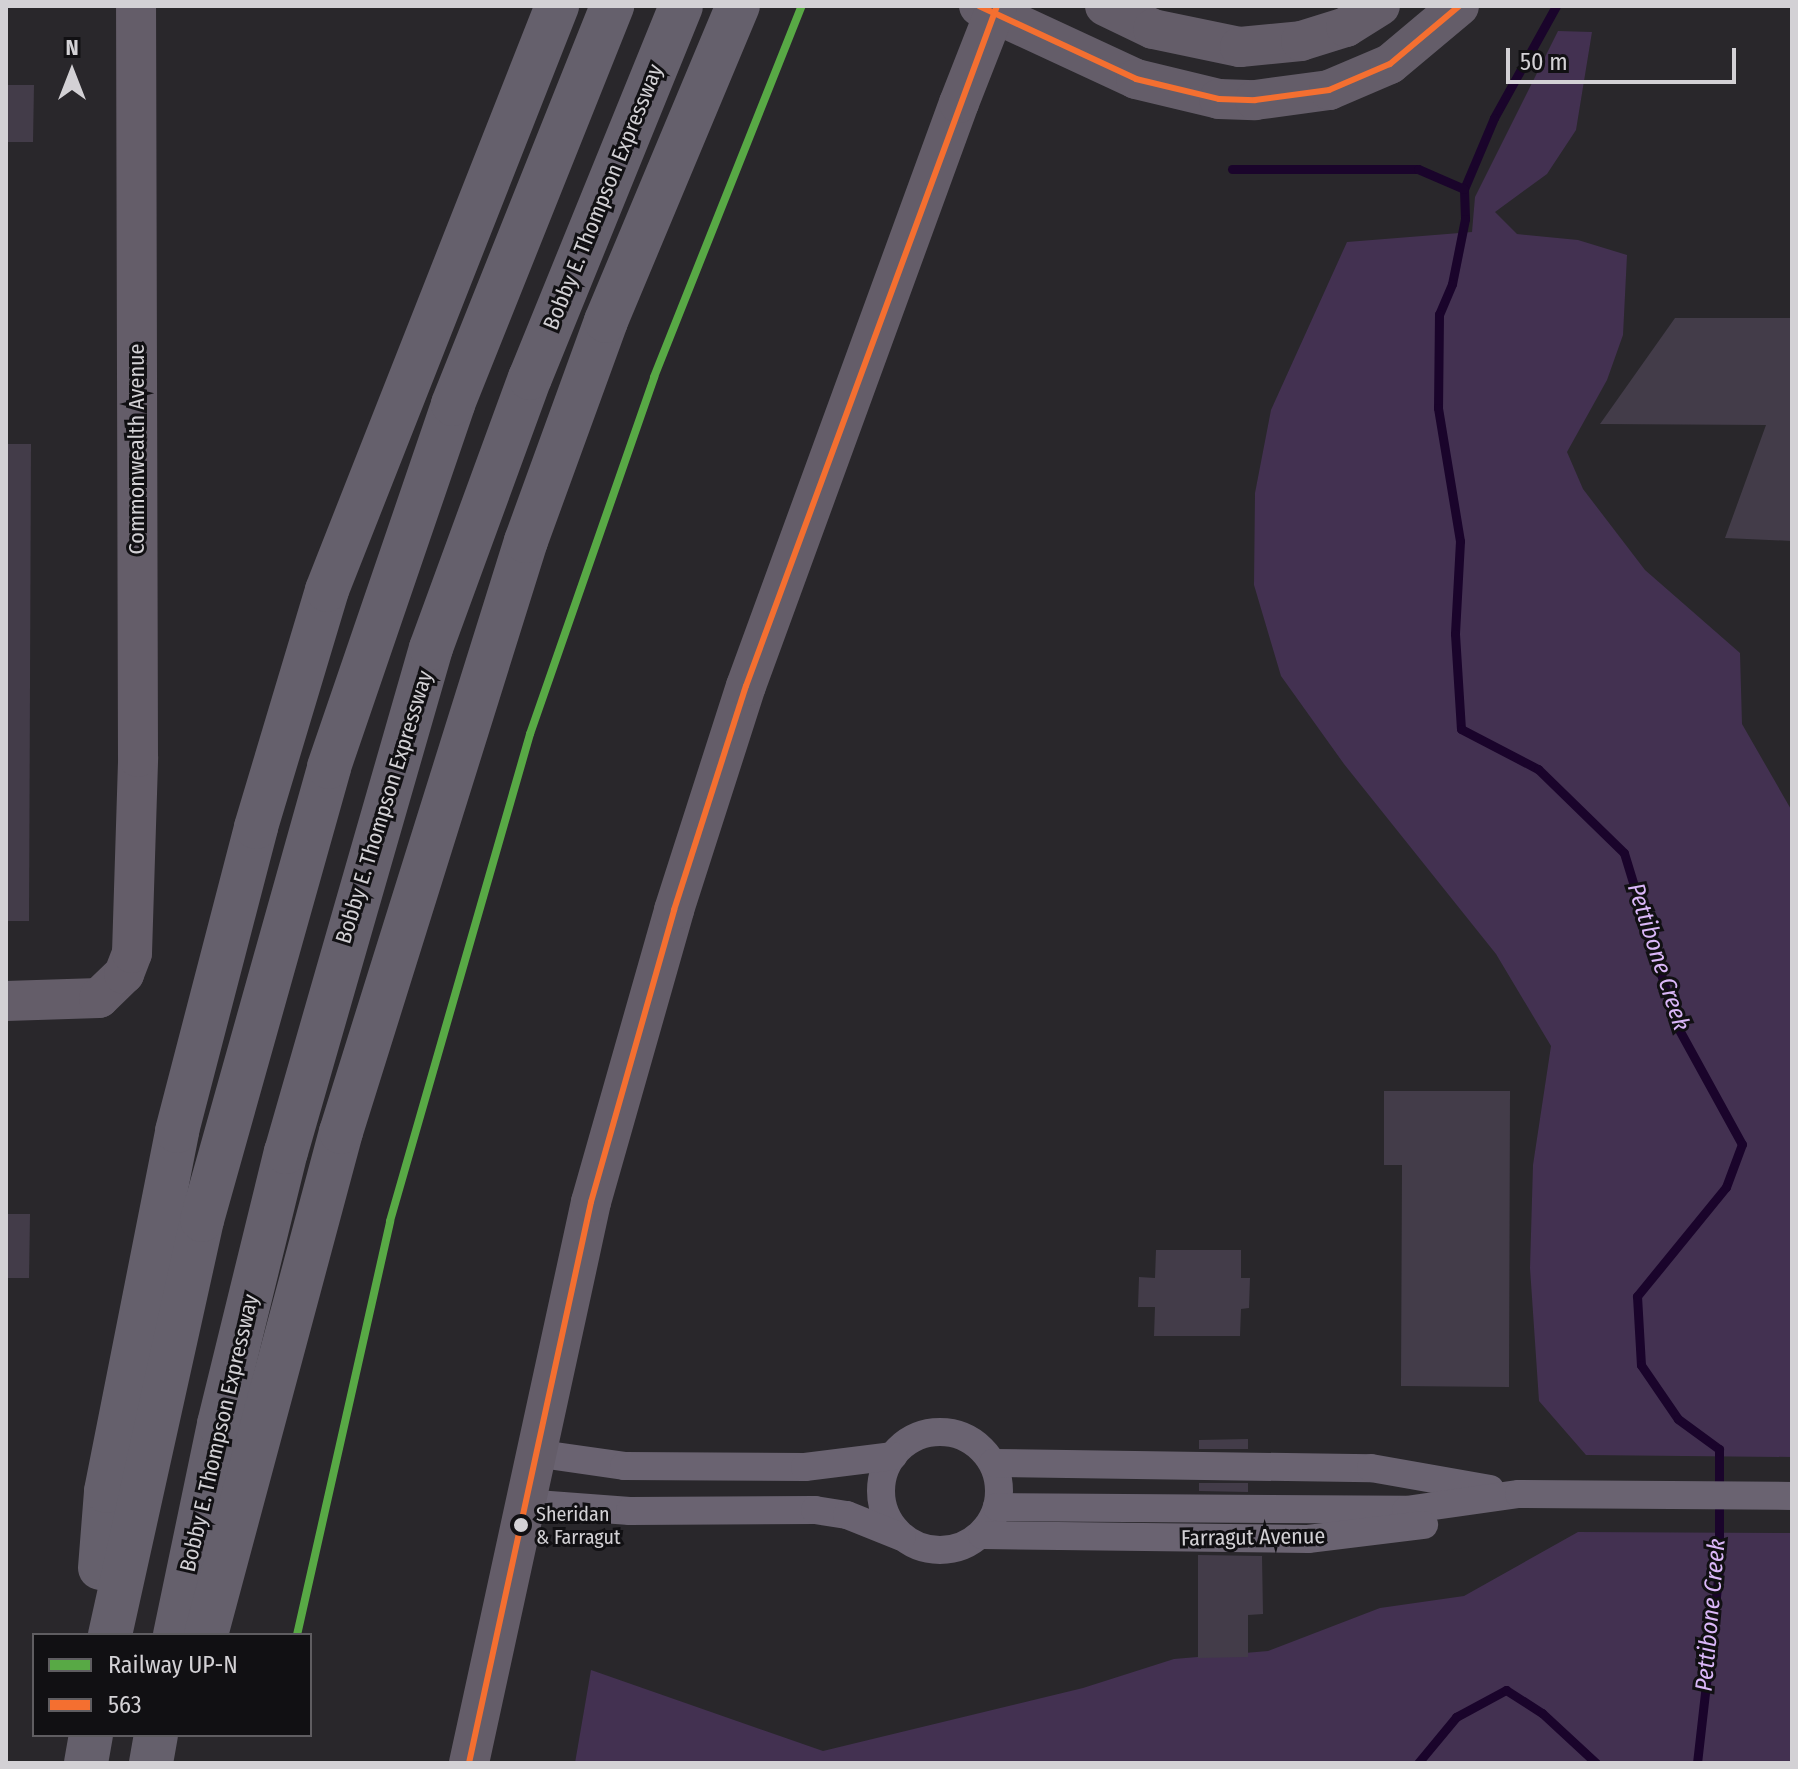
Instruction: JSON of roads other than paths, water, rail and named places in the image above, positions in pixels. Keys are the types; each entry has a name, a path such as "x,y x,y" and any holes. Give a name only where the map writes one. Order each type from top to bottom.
{"highway":[{"path":"95,1633 106,1491 174,1147 256,827 332,576 557,6"},
{"name":"Bobby E. Thompson Expressway","path":"175,1633 282,1167 431,648 530,378 681,6"},
{"path":"207,1633 341,1132 526,541 606,321 738,6"},
{"path":"110,1633 202,1220 329,767 453,404 606,21"},
{"path":"86,1763 89,1737"}],"street":[{"name":"Commonwealth Avenue","path":"6,1001 83,1002 112,988 132,953 136,892 136,6"},
{"path":"979,6 1136,79 1185,93 1255,100 1329,90 1390,64 1459,6"},
{"path":"469,1763 523,1503 591,1202 674,910 746,686 997,6"},
{"path":"1105,6 1182,38 1240,47 1301,41 1346,27 1380,6"},
{"path":"523,1503 630,1511 815,1510 847,1515 924,1549 945,1551 982,1535 997,1507 999,1480 993,1463 982,1449 951,1433 913,1438 893,1456 885,1467 881,1497 891,1526 902,1537"},
{"path":"534,1453 624,1466 805,1467 893,1456"},
{"name":"Farragut Avenue","path":"993,1463 1371,1468 1519,1494"},
{"name":"Farragut Avenue","path":"982,1535 1308,1539 1441,1522 1519,1494"},
{"name":"Farragut Avenue","path":"997,1507 1174,1512 1406,1510 1519,1494 1792,1496"}],"waterway":[{"name":"Pettibone Creek","path":"1556,6 1494,118 1464,189 1465,219 1452,284 1439,314 1438,408 1460,541 1455,634 1461,729 1538,769 1624,853 1677,1026 1742,1144 1726,1187 1637,1296 1641,1365 1678,1419 1719,1449 1719,1570 1697,1763"},
{"path":"1232,169 1418,169 1464,189"},
{"name":"Pettibone Creek","path":"1418,1763 1456,1717 1506,1690 1542,1713 1596,1763"}],"rail line":[{"name":"UP-N","path":"297,1633 390,1221 530,734 654,377 802,6"}],"place":[{"name":"Sheridan & Farragut","path":"521,1525"}]}
